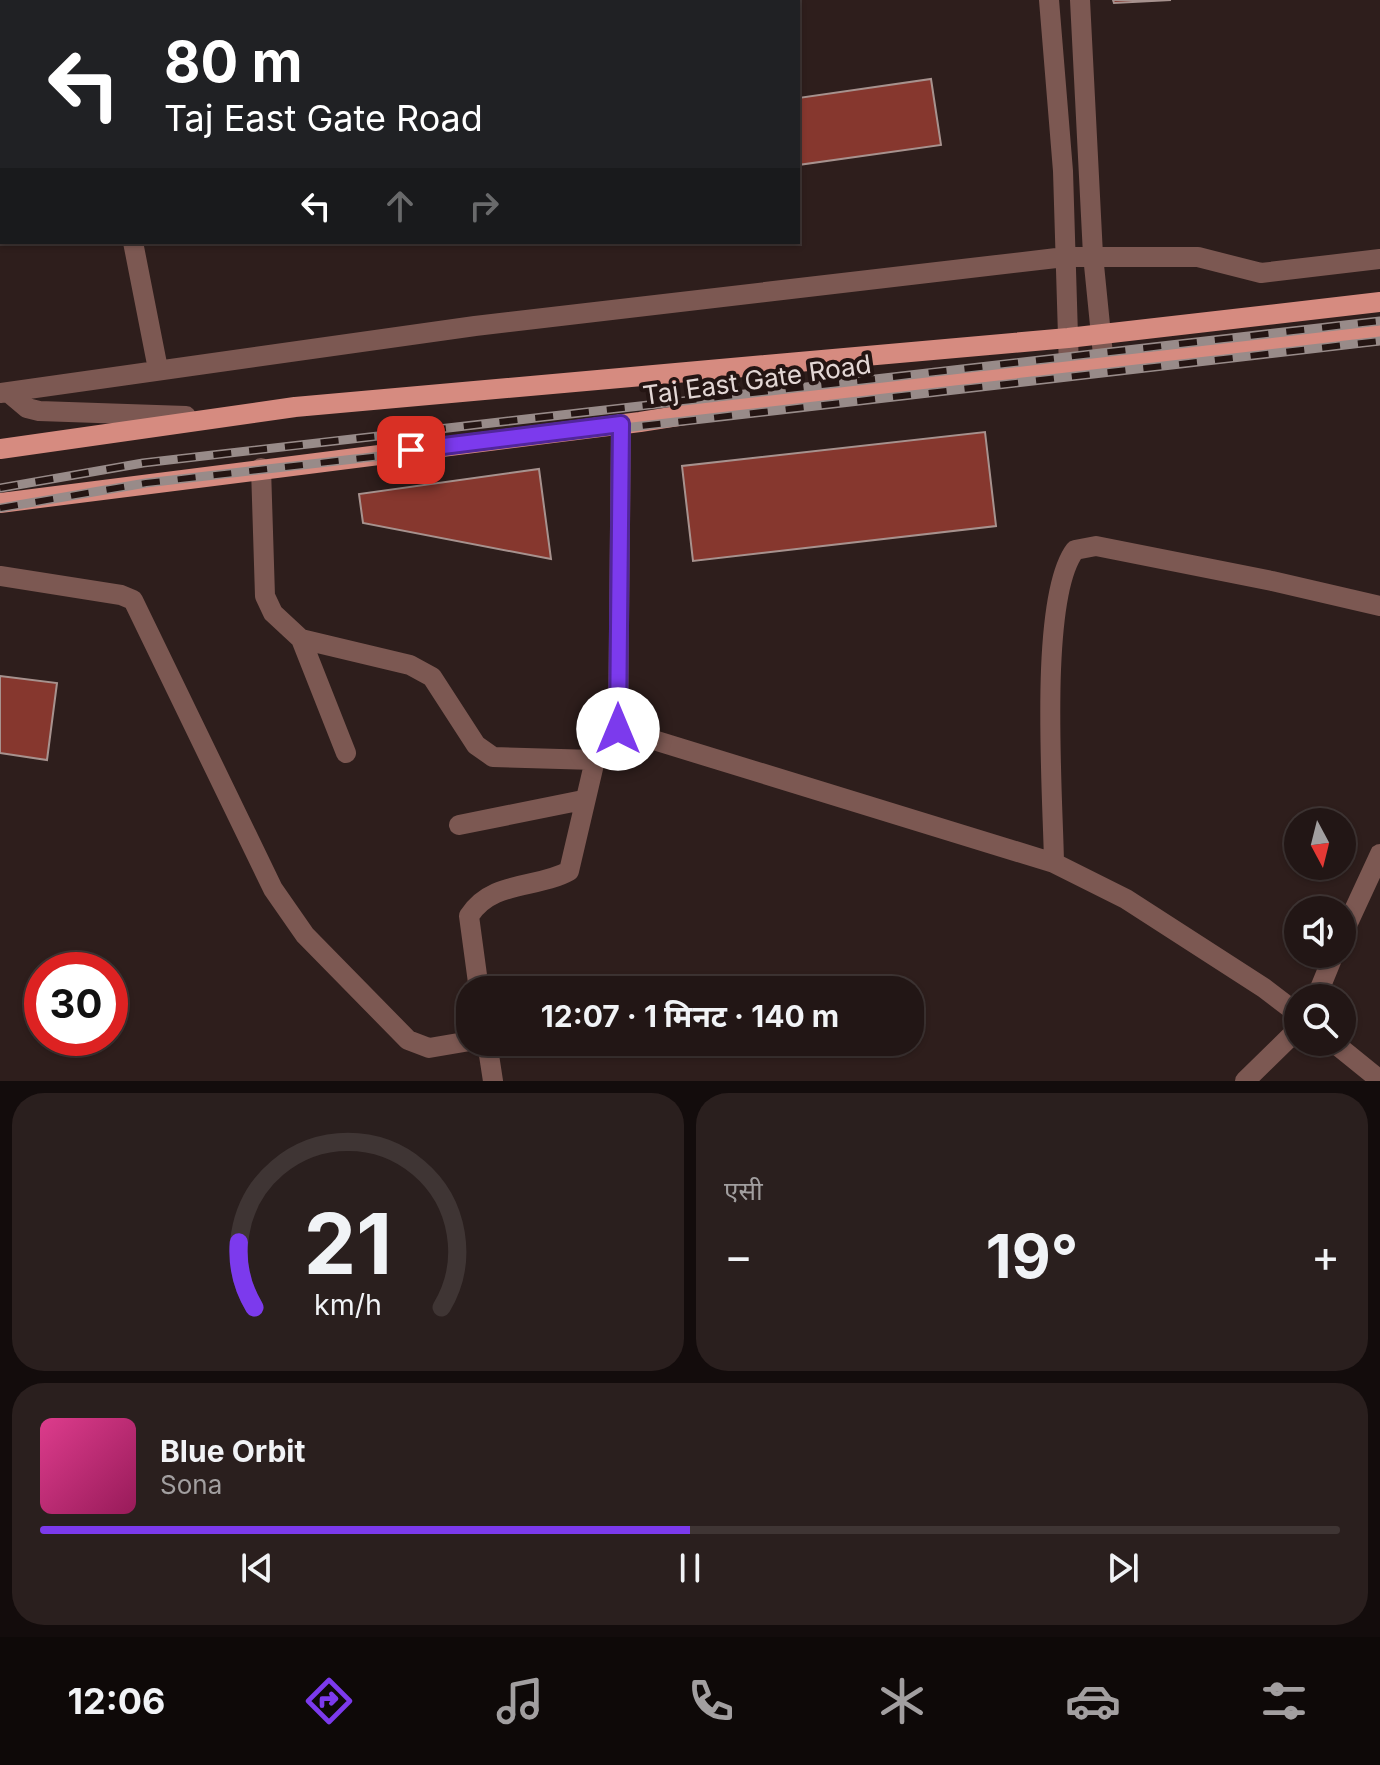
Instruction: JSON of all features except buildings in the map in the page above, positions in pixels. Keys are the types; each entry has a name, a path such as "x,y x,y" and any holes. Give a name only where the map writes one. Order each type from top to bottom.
{"main road":[{"path":"0,449 295,407 1068,338 1380,302"},
{"name":"Taj East Gate Road","path":"0,503 621,424 760,403 1380,335"}],"street":[{"path":"1049,0 1063,171 1069,369"},
{"path":"1080,0 1093,255 1104,365"},
{"path":"133,244 158,369"},
{"path":"4,392 475,326 1065,257 1198,257 1261,273 1380,259"},
{"path":"4,392 27,408 99,415 177,417 295,407"},
{"path":"477,976 469,916 473,909 509,887 569,871 583,800 595,760 618,729 621,424"},
{"path":"261,468 265,596 273,613 301,639 346,753"},
{"path":"1054,863 1050,666 1060,595 1068,559 1075,550 1096,546 1380,606"},
{"path":"0,576 121,595 133,600 273,889 290,916 408,1040 429,1048 456,1043"},
{"path":"301,639 410,665 432,677 476,745 493,757 595,760"},
{"path":"618,729 1054,863 1126,899 1284,1003"},
{"path":"459,825 583,800"},
{"path":"1356,906 1380,854"},
{"path":"1245,1081 1284,1043"},
{"path":"489,1056 493,1081"},
{"path":"1349,1056 1374,1078"}],"railway":[{"path":"0,488 143,463 1380,321"},
{"path":"0,508 146,483 1380,341"}],"route":[{"path":"411,450 621,424 618,729"}]}
